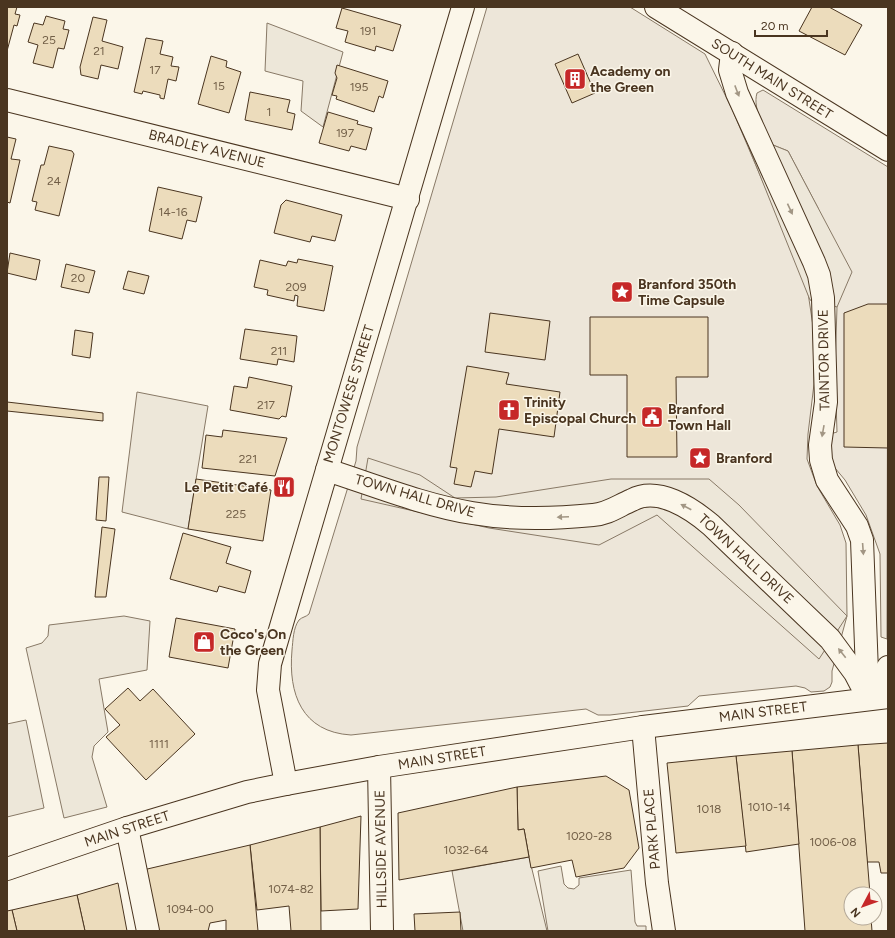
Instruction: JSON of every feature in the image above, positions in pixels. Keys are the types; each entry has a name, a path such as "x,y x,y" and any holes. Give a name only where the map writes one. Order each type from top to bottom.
{"street":[{"name":"MONTOWESE STREET","path":"286,784 268,690 268,674 326,470 408,199 463,7"},
{"name":"SOUTH MAIN STREET","path":"656,7 888,150"},
{"name":"TAINTOR DRIVE","path":"732,53 730,70 737,93 814,262 822,286 826,402 820,445 821,460 827,480 857,526 862,540 878,698"},
{"name":"BRADLEY AVENUE","path":"7,100 408,199"},
{"name":"TOWN HALL DRIVE","path":"326,470 452,509 474,514 548,518 601,515 643,496 656,496 673,501 694,512 711,525 830,639 855,673 878,698"},
{"path":"878,698 888,668"},
{"name":"MAIN STREET","path":"7,870 127,828 247,792 286,784 379,767 642,727 878,698"},
{"name":"PARK PLACE","path":"642,727 656,883 664,931"},
{"name":"HILLSIDE AVENUE","path":"379,767 382,931"},
{"path":"127,828 148,931"}],"shaded area":[{"path":"487,7 630,7 705,54 732,109 807,286 813,326 814,384 808,434 807,459 817,486 840,525 846,543 847,616 832,671 832,682 830,687 824,691 811,692 805,688 796,686 699,696 688,706 610,715 598,715 586,709 351,735 334,732 321,727 310,718 302,708 296,695 291,666 294,631 299,620 309,614 356,461 357,447"},
{"path":"267,23 343,52 323,127 301,111 303,81 265,71"},
{"path":"763,90 888,167 887,639 881,637 880,554 866,515 845,480 830,462 830,434 837,432 835,369 837,307 818,208 788,151 773,145 764,126 756,106 757,93"},
{"path":"773,145 788,151 852,272 837,307 810,300 749,148"},
{"path":"137,392 208,406 188,529 122,512"},
{"path":"368,458 420,475 455,498 496,497 611,479 709,479 739,505 847,616 819,659 657,515 599,545 489,528 361,499"},
{"path":"124,616 150,621 147,670 99,679 108,732 94,746 92,757 107,807 64,818 26,648 42,643 48,636 49,625"},
{"path":"26,720 44,808 7,817 7,724"},
{"path":"529,857 547,931 463,931 452,871"},
{"path":"561,866 564,884 568,888 574,889 579,885 579,878 631,870 635,922 637,926 646,926 646,931 548,931 538,871"}],"building":[{"path":"7,7 17,7 15,14 20,15 17,26 14,25 7,51"},
{"path":"812,7 829,7 862,25 845,55 799,31"},
{"path":"342,8 401,25 393,51 376,46 375,51 345,42 348,31 336,28"},
{"path":"46,16 65,21 63,29 69,30 64,49 58,48 53,68 33,63 38,45 28,42 34,23 43,25"},
{"path":"93,17 107,20 102,41 123,47 118,69 101,65 98,79 81,75 80,67"},
{"path":"146,38 163,41 160,54 173,57 171,66 179,67 176,81 168,79 164,99 160,98 160,95 143,91 142,94 134,92"},
{"name":"Academy on the Green","path":"578,54 595,93 572,103 555,64"},
{"path":"211,56 227,61 226,67 241,72 229,113 198,104"},
{"path":"337,65 388,81 383,98 379,96 374,112 336,99 337,96 332,95 337,78 335,73"},
{"path":"250,92 290,100 287,112 295,114 292,130 245,120"},
{"path":"328,112 358,121 357,124 372,128 366,150 351,146 349,151 319,143"},
{"path":"7,137 16,139 11,159 20,160 10,203 7,202"},
{"path":"49,146 72,151 74,154 59,216 35,210 37,202 32,201 41,165 44,165"},
{"path":"158,187 202,197 196,222 187,220 182,239 149,231"},
{"path":"286,200 342,215 335,241 312,236 310,242 274,233 281,205"},
{"path":"10,253 40,260 36,280 7,273"},
{"path":"298,259 333,266 324,311 297,306 298,296 295,295 294,301 267,295 268,290 254,287 260,260 286,266 288,261 297,263"},
{"path":"66,264 95,271 89,293 61,287"},
{"path":"128,271 149,276 144,294 123,289"},
{"path":"868,304 888,304 888,448 844,447 844,313"},
{"path":"490,313 550,321 545,360 485,352"},
{"name":"Branford Town Hall","path":"590,317 708,317 708,377 676,377 677,457 627,457 627,375 590,375"},
{"path":"245,329 297,336 294,362 278,359 277,365 240,359"},
{"path":"75,330 93,333 90,358 72,355"},
{"name":"Trinity Episcopal Church","path":"467,366 509,373 506,384 560,392 554,437 499,429 492,474 475,471 471,487 454,484 457,468 450,467"},
{"path":"249,377 292,386 286,417 282,416 279,419 230,410 234,386 247,388"},
{"path":"7,402 103,413 103,421 7,411"},
{"path":"223,430 287,438 275,476 202,468 206,435 222,437"},
{"path":"99,477 109,477 106,521 96,520"},
{"path":"196,479 271,490 263,541 188,529"},
{"path":"102,527 115,529 106,597 95,597"},
{"path":"183,533 231,547 226,563 251,571 245,593 219,586 217,592 170,579"},
{"path":"176,618 235,629 228,668 169,657"},
{"path":"128,688 140,701 153,689 195,734 146,780 106,737 120,725 105,709"},
{"path":"888,743 888,873 881,873 879,862 867,862 858,745"},
{"path":"858,745 869,886 843,886 843,926 872,926 872,931 805,931 792,751"},
{"path":"792,751 799,844 746,852 736,756"},
{"path":"736,756 746,846 676,853 667,763"},
{"path":"606,776 629,790 639,848 624,868 576,877 572,860 531,868 524,829 518,830 517,787"},
{"path":"517,787 518,830 524,829 529,857 399,880 398,813"},
{"path":"361,816 358,909 321,911 320,827"},
{"path":"320,827 321,931 291,931 289,906 257,910 250,845"},
{"path":"250,845 258,931 226,931 226,920 210,923 208,931 159,931 143,870"},
{"path":"118,883 127,931 85,931 77,895"},
{"path":"77,895 85,931 17,931 12,910"},
{"path":"12,910 17,931 7,931 7,911"},
{"path":"460,912 461,931 415,931 414,914"}],"place":[{"name":"Academy on the Green","path":"575,79"},
{"name":"Branford 350th Time Capsule","path":"622,292"},
{"name":"Trinity Episcopal Church","path":"509,410"},
{"name":"Branford Town Hall","path":"652,417"},
{"name":"Branford","path":"700,458"},
{"name":"Le Petit Café","path":"284,487"},
{"name":"Coco's On the Green","path":"204,642"}]}
